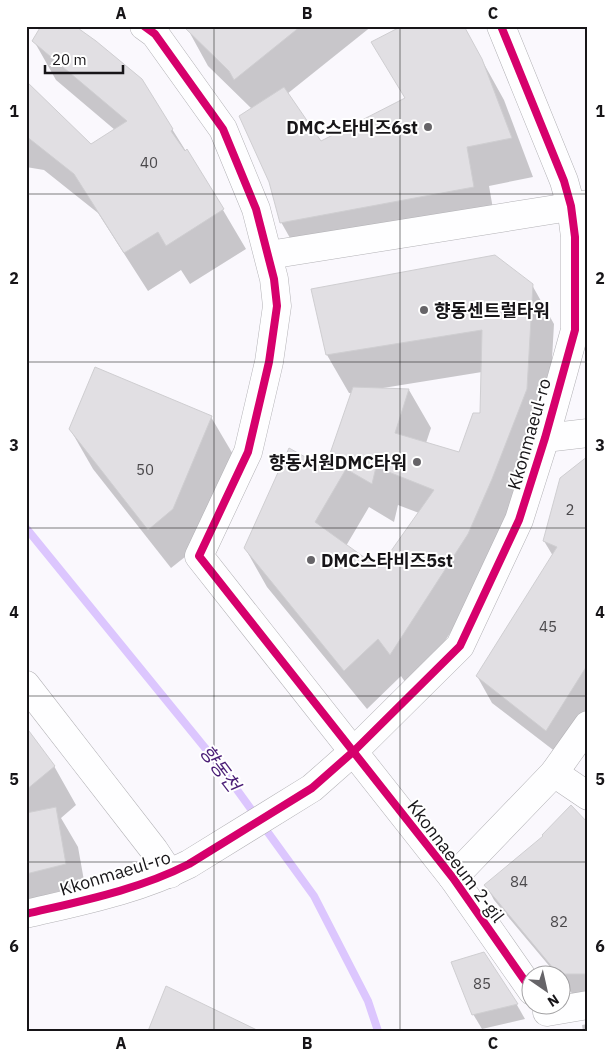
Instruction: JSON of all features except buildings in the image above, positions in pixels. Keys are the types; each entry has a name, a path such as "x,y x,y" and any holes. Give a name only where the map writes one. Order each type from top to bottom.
{"street":[{"path":"144,26 156,34 223,129 256,209 269,255 580,205"},
{"name":"Kkonmaeul-ro","path":"26,914 102,896 170,874 312,788 354,751 460,646 519,520 545,438 575,330 575,237 580,205 564,181 501,26"},
{"name":"Kkonnaeeum 2-gil","path":"269,255 277,306 269,362 259,407 248,452 199,556 453,878 522,979"},
{"path":"545,438 588,433"},
{"path":"26,686 154,850 170,874"},
{"name":"Kkonnaeeum 2-gil","path":"453,878 554,773 588,725"},
{"path":"554,773 588,796"},
{"name":"Kkonnaeeum 2-gil","path":"572,1007 588,1005"}],"waterway":[{"name":"향동천","path":"26,528 219,765 314,896 368,1001 378,1031"}],"cycle path":[{"path":"144,26 155,34 223,129 256,209 274,279 277,306 269,362 248,452 199,556 453,878 522,977"},
{"path":"26,914 130,888 189,864 312,788 354,751 460,646 519,520 545,438 575,330 575,237 571,206 564,181 501,26"}],"place":[{"name":"DMC스타비즈6st","path":"428,127"},
{"name":"향동센트럴타워","path":"424,310"},
{"name":"향동서원DMC타워","path":"417,462"},
{"name":"DMC스타비즈5st","path":"311,560"}]}
